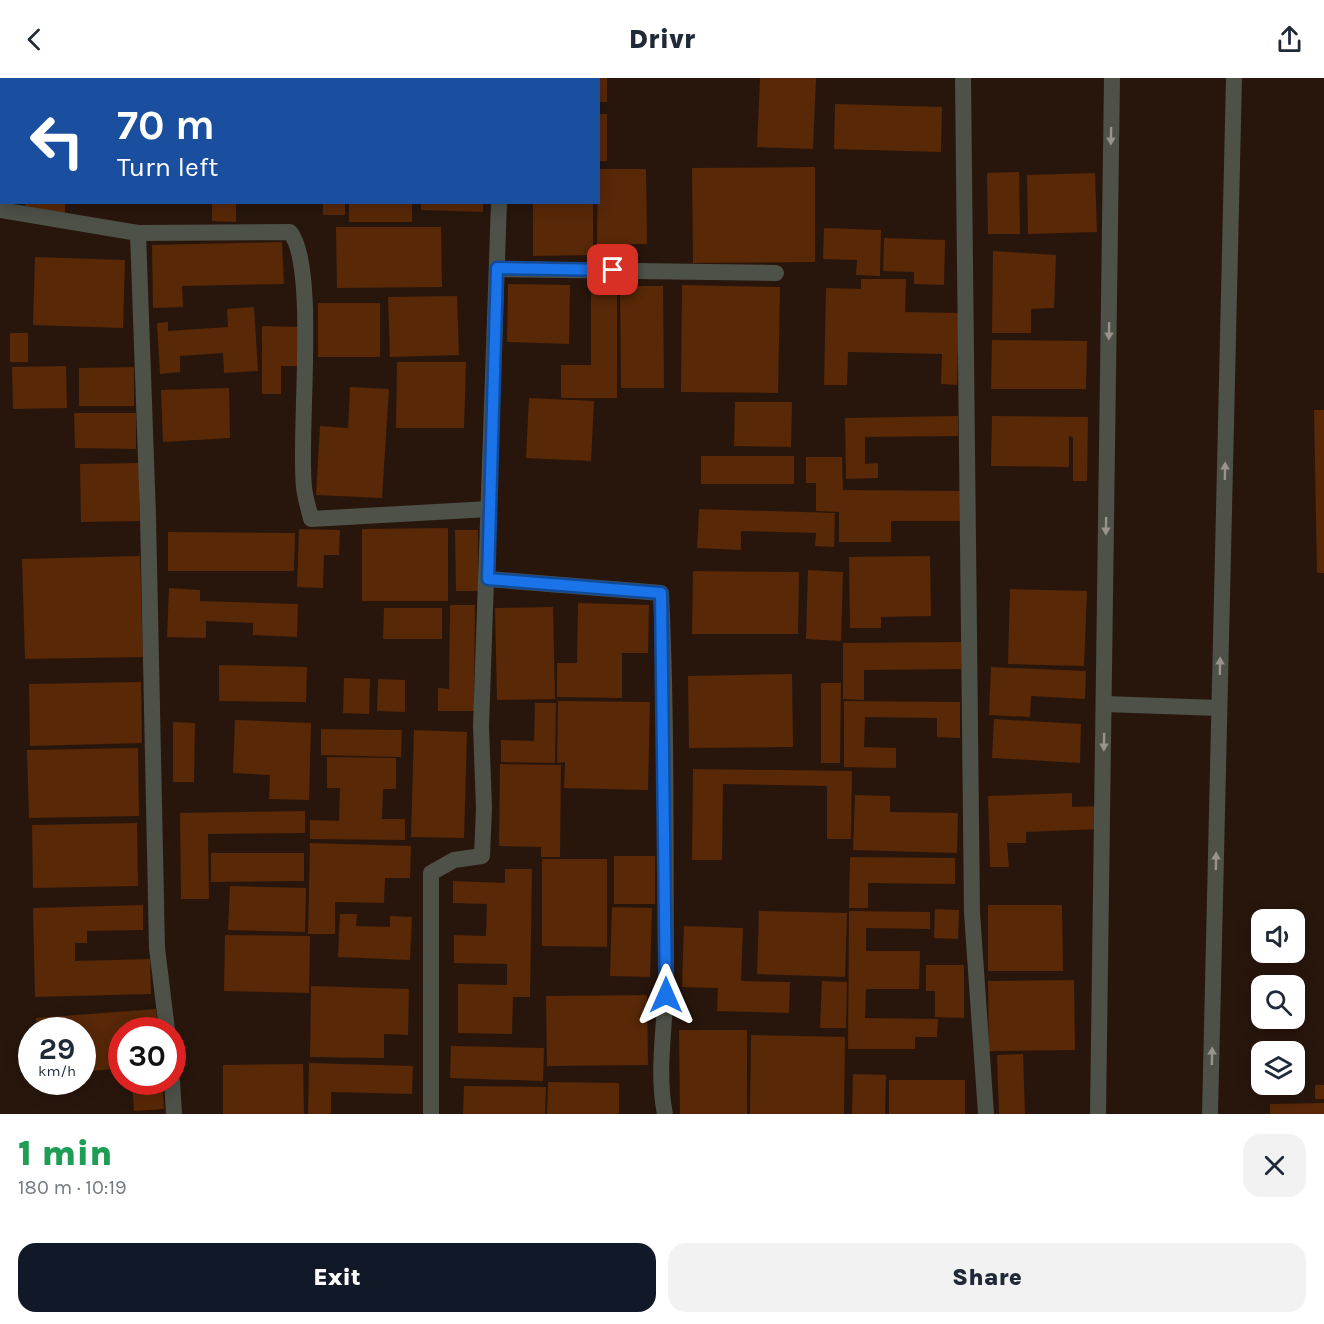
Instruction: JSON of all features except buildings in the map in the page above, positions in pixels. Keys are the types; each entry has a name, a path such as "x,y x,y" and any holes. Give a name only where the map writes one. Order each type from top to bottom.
{"street":[{"path":"963,78 972,913 986,1114"},
{"path":"1098,1114 1112,78"},
{"path":"1210,1114 1234,78"},
{"path":"431,1114 431,873 454,860 482,855 484,808 481,726 500,204"},
{"path":"0,210 138,233 290,232 297,241 304,296 304,487 311,519 489,508"},
{"path":"138,233 148,516 157,948 165,1017"},
{"path":"497,268 776,273"},
{"path":"488,579 661,593 666,995 660,1094 665,1114"},
{"path":"1104,704 1220,708"},
{"path":"173,1095 174,1114"}],"route":[{"path":"613,270 497,268 488,579 661,593 664,653 666,995"}]}
